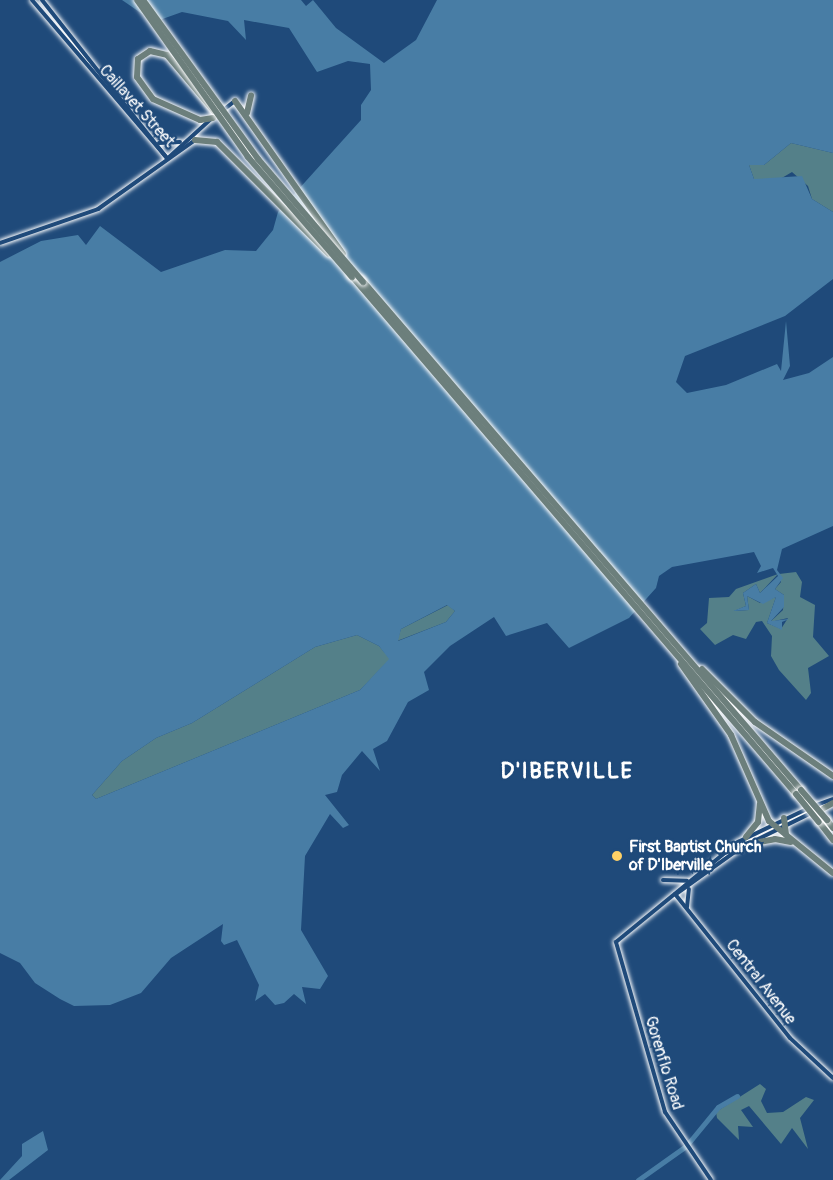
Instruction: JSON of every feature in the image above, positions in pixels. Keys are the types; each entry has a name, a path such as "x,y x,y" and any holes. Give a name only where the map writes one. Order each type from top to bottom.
{"highway":[{"path":"137,0 213,114"},
{"path":"143,0 258,159 664,638 798,792 833,828"},
{"path":"213,114 181,113 142,87 136,73 138,59 161,51 352,277 556,509"},
{"path":"249,116 251,95"},
{"path":"235,101 249,116 363,282"},
{"path":"193,138 213,140 228,152 352,277"},
{"path":"578,535 675,644 713,692 760,801 791,841 833,873"},
{"path":"713,692 770,735 833,776"},
{"path":"798,792 833,840"},
{"path":"747,840 758,822 760,801"},
{"path":"824,808 833,803"},
{"path":"747,840 775,838 791,841"}],"main road":[{"name":"Caillavet Street","path":"32,0 167,159"},
{"name":"Caillavet Street","path":"42,0 158,142 167,159"},
{"path":"0,243 98,209 167,159 193,138 213,114 235,101"},
{"path":"158,142 173,146 193,138"},
{"path":"675,894 747,840 778,824 833,803"},
{"path":"778,824 824,808"},
{"path":"663,880 693,881"},
{"path":"687,908 693,881"},
{"name":"Central Avenue","path":"675,894 790,1038 832,1078"},
{"name":"Gorenflo Road","path":"675,894 616,942 665,1112 711,1180"}],"green space":[{"path":"791,143 833,153 833,212 812,199 808,186 792,172 775,182 754,179 749,165 764,165"},
{"path":"796,572 802,582 800,597 815,605 813,637 829,656 808,668 811,693 806,700 779,670 771,656 772,636 762,621 756,622 746,639 733,635 715,645 700,629 707,623 709,598 729,597 736,589 778,574 760,593 756,584 743,593 746,606 734,611 749,610 747,596 760,603 776,597 767,623 781,629 788,618 770,622 783,610 784,595 775,589 781,582 779,574"},
{"path":"448,605 455,611 446,622 397,641 401,629"},
{"path":"357,635 379,646 390,659 360,690 96,799 92,795 122,761 156,738 192,723 315,647"},
{"path":"760,1084 766,1089 761,1101 767,1113 783,1112 806,1097 814,1100 800,1118 808,1149 792,1128 781,1144 749,1106 741,1110 753,1127 738,1126 739,1140 717,1118 716,1112"}],"water":[{"path":"122,0 301,0 306,6 313,0 336,28 384,63 416,40 437,0 833,0 833,153 791,143 764,165 749,165 754,179 802,176 812,199 833,212 833,279 785,316 685,356 676,382 687,393 726,385 777,364 781,371 786,321 790,366 783,380 809,373 833,357 833,526 782,549 777,570 783,578 775,589 784,595 784,607 771,621 789,619 782,622 782,630 767,623 776,597 763,604 747,596 749,610 733,611 746,606 743,593 756,584 760,593 778,576 773,568 757,573 761,566 754,552 672,567 659,576 656,588 629,618 569,648 547,623 506,636 494,617 450,646 424,672 429,690 408,702 387,741 373,749 380,771 362,751 342,775 337,792 325,795 349,825 343,828 330,814 305,856 301,930 328,976 320,989 302,987 306,1004 294,994 284,1003 275,1005 265,994 255,1001 259,985 237,940 224,945 221,941 223,924 171,958 141,993 110,1005 74,1006 35,983 20,963 0,953 0,262 41,241 78,235 86,245 100,226 161,272 225,250 256,251 273,230 278,212 361,120 361,105 371,90 370,64 348,61 317,72 289,28 244,20 246,40 228,21 182,12 154,22","holes":["447,605 455,611 446,622 398,641 401,629","357,635 379,646 389,659 360,690 96,799 92,795 122,761 156,738 192,723 315,647"]},
{"path":"43,1131 48,1150 9,1180 0,1180 22,1156 22,1144"}],"waterway":[{"path":"638,1180 686,1146 718,1107 737,1096"}],"place":[{"name":"First Baptist Church of D'Iberville","path":"617,856"}],"district":[{"name":"D'IBERVILLE","path":"567,772"}]}
